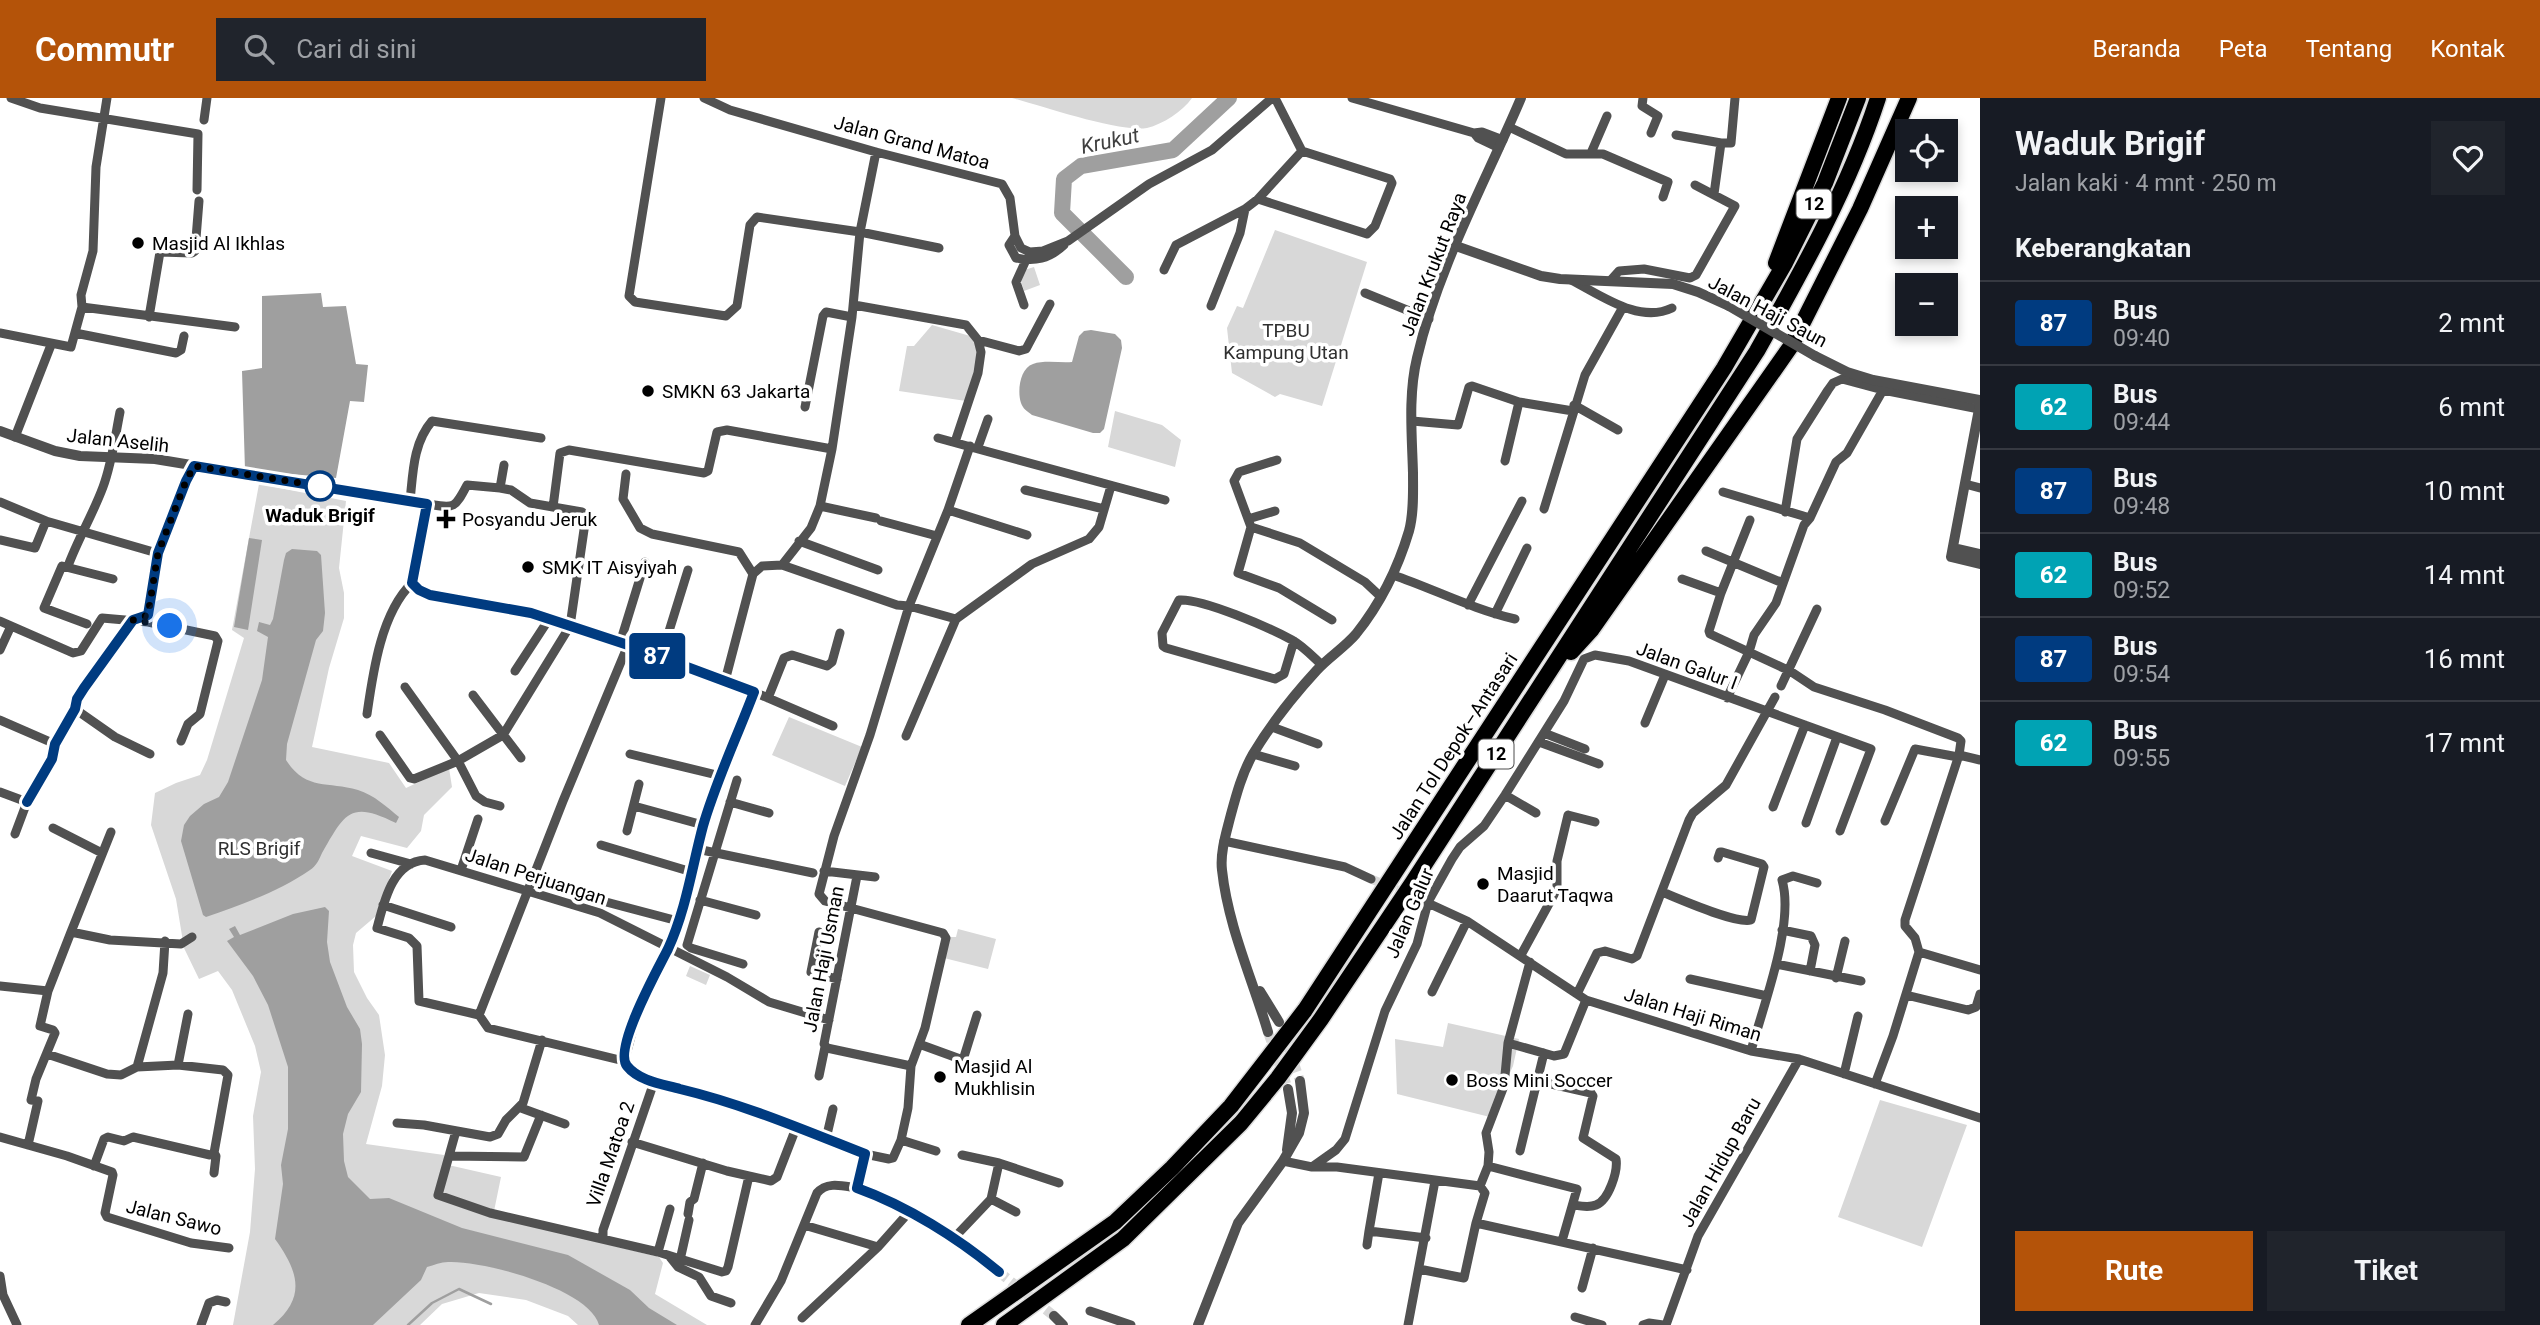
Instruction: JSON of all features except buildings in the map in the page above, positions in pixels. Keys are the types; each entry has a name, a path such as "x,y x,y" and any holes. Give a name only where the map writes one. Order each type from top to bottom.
{"highway":[{"path":"1762,305 1839,98"},
{"name":"Jalan Tol Depok–Antasari","path":"974,1322 1115,1222 1180,1160 1231,1106 1305,1010 1724,368 1762,305 1825,183 1858,98"},
{"path":"1532,697 1592,629 1791,346 1860,209 1909,98"},
{"name":"Jalan Tol Depok–Antasari","path":"1004,1325 1123,1239 1241,1124 1321,1019 1413,883 1757,351 1802,273 1840,194 1877,103"},
{"path":"958,1325 974,1322"}],"street":[{"path":"11,98 40,108 198,134 197,190"},
{"path":"0,332 70,349 93,251 96,167 107,98"},
{"path":"204,120 207,98"},
{"path":"661,98 628,296 635,302 726,316 737,306 750,225 757,217 860,232 939,248"},
{"name":"Jalan Grand Matoa","path":"704,98 730,110 876,152 1002,184 1010,198 1015,236"},
{"path":"1015,236 1009,246 1016,258 1032,262 1053,255 1068,241 1149,184 1212,150 1274,98 1302,151 1390,179 1392,183 1376,226 1367,234 1258,199"},
{"path":"1352,98 1474,133 1482,132 1501,144"},
{"name":"Jalan Krukut Raya","path":"1268,1032 1232,921 1221,867 1224,841 1240,784 1253,754 1302,687 1355,635 1393,575 1410,529 1413,503 1412,421 1415,368 1429,319 1456,246 1521,98"},
{"path":"1643,98 1642,106 1658,116 1651,133"},
{"path":"1676,135 1721,144 1731,143 1735,98"},
{"path":"1591,153 1607,116"},
{"path":"1509,127 1566,154 1603,154 1668,182 1664,197"},
{"path":"1714,194 1721,144"},
{"path":"1164,270 1176,245 1245,209 1258,199 1302,151"},
{"path":"782,565 811,528 820,506 832,449 854,305 852,301 860,232 876,152"},
{"path":"1610,281 1619,271 1644,269 1690,278 1696,275 1735,206 1695,185"},
{"path":"149,317 160,252 195,251 199,201"},
{"path":"1212,306 1240,233 1245,209"},
{"path":"1015,236 1021,248 1030,252 1068,241"},
{"name":"Jalan Haji Saun","path":"1456,246 1541,276 1571,280 1673,284 1729,306 1847,372 1980,404"},
{"path":"1024,305 1016,282 1026,260"},
{"path":"1571,280 1623,307 1659,315 1672,308"},
{"path":"1365,293 1429,319"},
{"path":"978,340 1019,351 1027,349 1050,304"},
{"path":"854,305 965,325 978,340 981,352 978,373 955,442"},
{"path":"82,307 234,327"},
{"path":"1544,509 1585,375 1623,307"},
{"path":"805,407 823,316 826,312 832,312 852,317"},
{"path":"75,333 176,353 181,350 184,336"},
{"path":"15,437 51,345"},
{"path":"1785,512 1797,439 1833,383 1842,379 1883,390 1980,404 1952,553"},
{"path":"1412,421 1458,425 1472,386 1519,402 1574,408 1618,429"},
{"path":"1727,698 1749,652 1754,635 1774,606 1804,525 1810,518 1836,462 1847,453 1883,390"},
{"path":"1505,461 1519,402"},
{"path":"87,624 44,608 104,486 120,412"},
{"path":"754,692 720,776 678,921 638,1008 624,1060 637,1075 654,1082 727,1101 865,1154 889,1159 893,1157 901,1140 908,1108 912,1066 941,962 944,934 825,901 819,894 820,873 869,740 909,606 988,419"},
{"path":"410,501 415,457 424,431 432,421 541,438"},
{"path":"553,507 560,453 569,450 704,473 708,471 717,432 727,430 832,449"},
{"name":"Jalan Aselih","path":"0,431 55,451 80,456 155,459 427,504"},
{"path":"937,438 1165,500"},
{"path":"1277,460 1239,472 1234,481 1250,523 1238,573 1279,587 1332,620"},
{"path":"500,488 504,465"},
{"name":"Jalan Aselih","path":"15,834 27,802 52,759 55,744 75,709 77,699 133,620 148,615 158,553 194,466"},
{"path":"626,474 623,499 640,528 652,534 739,552 753,574"},
{"path":"1965,484 1980,488"},
{"path":"367,714 380,646 398,599 412,583 427,504 452,508 457,505 467,485 511,490 530,503 582,512 586,516 570,626 503,735 458,761 412,779 380,735"},
{"path":"906,736 956,619 1032,564 1089,539 1099,527 1111,486"},
{"path":"1025,490 1104,509"},
{"path":"1723,492 1810,518"},
{"path":"1468,605 1522,501"},
{"path":"0,502 46,521 158,553"},
{"path":"820,506 937,536"},
{"path":"948,510 1027,536"},
{"path":"1250,523 1275,511"},
{"path":"1750,520 1721,593 1709,633 1790,671 1814,687 1958,738 1962,746 1905,920 1905,926 1915,939 1919,952 1875,1084"},
{"path":"0,540 33,548 46,521"},
{"path":"1250,523 1300,543 1365,582 1381,597"},
{"path":"799,541 878,570"},
{"path":"1495,614 1527,548"},
{"path":"1706,551 1783,583"},
{"path":"1952,553 1980,554"},
{"path":"1952,553 1980,564"},
{"path":"479,1015 624,644 645,562"},
{"path":"725,681 753,574 762,566 782,565 897,605 956,619"},
{"path":"65,566 113,579"},
{"path":"661,657 688,570"},
{"path":"1393,575 1434,589 1468,605 1515,619"},
{"path":"1682,579 1721,593"},
{"path":"412,583 430,595 531,613 624,644 754,692 833,726"},
{"path":"1294,641 1284,674 1275,679 1166,648 1163,646 1162,633 1179,600 1190,599 1213,606 1294,641 1322,665"},
{"path":"1781,687 1817,609"},
{"path":"0,621 73,653 81,651 102,618 133,620 215,636 218,641 200,714 188,724 181,741"},
{"path":"515,671 549,619"},
{"path":"0,650 11,626"},
{"path":"768,698 784,658 792,655 827,666 832,662 840,632"},
{"name":"Jalan Galur I","path":"1595,654 1629,661 1871,750 1840,831"},
{"name":"Jalan Galur","path":"1312,1167 1336,1150 1345,1139 1385,1011 1417,944 1429,902 1452,859 1460,847 1484,826 1564,701 1584,659 1595,654"},
{"path":"1645,723 1665,675"},
{"path":"405,687 458,761 476,796 500,806"},
{"path":"473,695 521,758"},
{"path":"1508,1043 1554,1056 1564,1054 1597,953 1605,951 1632,959 1637,956 1689,820 1693,813 1726,785 1775,697"},
{"path":"75,709 115,737 150,754"},
{"path":"0,720 55,744"},
{"path":"1773,807 1805,725"},
{"path":"1272,727 1318,744"},
{"path":"1541,737 1585,749"},
{"path":"1541,737 1599,764"},
{"path":"1806,823 1837,737"},
{"path":"1885,821 1914,749 1980,760"},
{"path":"630,754 720,776"},
{"path":"1253,754 1295,766"},
{"path":"737,780 687,945 743,964"},
{"path":"628,831 639,784"},
{"path":"0,792 27,802"},
{"path":"1505,795 1536,813"},
{"path":"730,802 769,813"},
{"path":"634,806 704,825"},
{"path":"1521,955 1557,889 1558,860 1568,815 1595,822"},
{"path":"461,870 478,819"},
{"path":"53,828 102,853"},
{"path":"28,1145 38,1101 31,1101 36,1079 54,1032 41,1028 40,1025 48,991 111,832"},
{"path":"1224,841 1345,867 1371,879"},
{"path":"601,845 692,872"},
{"path":"697,849 820,873 875,877"},
{"path":"1662,892 1724,916 1747,922 1751,920 1764,867 1762,864 1722,852 1718,858"},
{"name":"Jalan Perjuangan","path":"371,853 411,864 425,860 600,913 769,1002 829,1020"},
{"path":"411,864 394,880 377,928 409,938 417,946 418,997 421,1003 479,1015 488,1028 624,1060"},
{"name":"Jalan Haji Usman","path":"819,1076 857,876"},
{"path":"1751,1051 1776,964 1787,905 1782,880 1793,876 1817,883"},
{"path":"591,898 678,921"},
{"name":"Jalan Haji Riman","path":"1417,898 1467,921 1582,997 1751,1051 1798,1059 1980,1118"},
{"path":"700,900 756,915"},
{"path":"383,905 451,927"},
{"path":"1432,992 1467,921"},
{"path":"1782,930 1811,936 1815,945 1810,971"},
{"path":"71,932 110,940 181,944 192,937"},
{"path":"819,932 811,972 837,979"},
{"path":"137,1067 163,973 165,941"},
{"path":"1836,978 1845,941"},
{"path":"1919,952 1980,970"},
{"path":"1480,1186 1488,1166 1490,1150 1486,1133 1504,1086 1508,1043 1530,962"},
{"path":"1776,964 1861,981"},
{"name":"Jalan Krukut Raya","path":"1252,976 1279,1022"},
{"path":"1690,979 1767,996"},
{"path":"0,986 48,991"},
{"path":"1906,995 1968,1010 1976,1007 1980,994"},
{"path":"178,1065 188,1014"},
{"path":"919,1044 963,1060 977,1015"},
{"path":"1844,1074 1858,1016"},
{"path":"397,1123 494,1136 520,1108 542,1040"},
{"path":"826,1048 912,1066"},
{"path":"1520,1152 1544,1053"},
{"path":"47,1054 107,1074 121,1075 137,1067 178,1065 223,1070 228,1074 214,1153 214,1173"},
{"name":"Jalan Hidup Baru","path":"1643,1325 1665,1325 1704,1224 1798,1059"},
{"path":"1538,1080 1591,1093 1593,1096 1583,1138 1616,1159 1617,1166 1602,1201 1593,1206 1573,1205"},
{"path":"1198,1325 1238,1223 1299,1133 1304,1113 1300,1081"},
{"name":"Villa Matoa 2","path":"603,1238 603,1230 654,1082"},
{"path":"1285,1157 1292,1113 1288,1089"},
{"path":"520,1108 565,1124"},
{"path":"826,1139 833,1109"},
{"path":"449,1156 524,1157 541,1115"},
{"path":"632,1142 767,1181 777,1177 796,1128"},
{"path":"456,1131 438,1195 490,1213 603,1238 722,1272 726,1271 749,1176"},
{"path":"0,1137 94,1166 104,1139 108,1137 124,1141 133,1138 210,1155 214,1153"},
{"path":"901,1140 936,1151"},
{"path":"857,1188 865,1154"},
{"path":"962,1154 1059,1183"},
{"path":"1285,1157 1312,1167 1336,1167 1480,1186 1485,1193 1464,1278 1419,1269"},
{"path":"680,1260 690,1202 694,1199 703,1163"},
{"path":"954,1240 991,1199 999,1163"},
{"name":"Jalan Sawo","path":"94,1166 113,1175 105,1213 107,1217 191,1243 229,1248"},
{"path":"1488,1166 1575,1188 1577,1191 1562,1241"},
{"path":"1367,1245 1378,1173"},
{"path":"1408,1325 1435,1181"},
{"path":"755,1325 781,1281 821,1188 838,1185 857,1188 885,1198 910,1211 999,1272"},
{"path":"991,1199 1016,1212"},
{"path":"658,1252 670,1209"},
{"path":"802,1318 878,1247 910,1211"},
{"path":"1476,1223 1687,1270"},
{"path":"804,1224 878,1247"},
{"path":"1369,1231 1426,1238"},
{"path":"1582,1288 1592,1248"},
{"path":"670,1257 678,1267 699,1277 711,1296 731,1303"},
{"path":"0,1276 1,1290 17,1325"},
{"path":"201,1325 209,1303 217,1300 226,1302"},
{"path":"1090,1311 1131,1325"},
{"path":"1054,1317 1063,1325"},
{"path":"1575,1317 1602,1325"}],"green space":[{"path":"1012,98 1192,98 1178,113 1166,120 1147,128 1135,128 1100,123"},
{"name":"TPBU Kampung Utan","path":"1275,230 1367,262 1322,406 1280,394 1275,397 1232,373 1227,328 1237,306 1243,308"},
{"path":"1034,267 1040,285 1024,291 1018,272"},
{"path":"932,325 984,340 966,401 899,391 907,346 914,346"},
{"path":"1115,411 1162,425 1181,440 1175,467 1108,447"},
{"name":"RLS Brigif","path":"259,484 346,501 339,568 344,593 344,618 329,668 312,747 389,763 406,788 449,768 452,787 424,815 421,831 407,848 361,836 352,856 392,871 376,916 356,933 353,945 354,972 379,1015 385,1055 382,1086 366,1144 444,1155 444,1164 501,1177 493,1216 659,1257 663,1263 655,1294 707,1325 578,1325 568,1316 526,1300 479,1293 442,1304 420,1325 233,1325 250,1232 255,1169 253,1116 261,1072 255,1046 232,990 218,971 199,979 184,948 176,899 151,825 155,793 200,775 207,760 244,638 232,630"},
{"path":"789,717 862,747 845,786 772,755"},
{"path":"958,929 996,939 988,969 944,958 949,937 956,937"},
{"path":"690,966 710,975 706,985 686,976"},
{"name":"Boss Mini Soccer","path":"1448,1023 1519,1039 1513,1066 1490,1117 1397,1094 1395,1039 1443,1047"},
{"path":"1880,1100 1967,1125 1922,1247 1838,1217"}],"shaded area":[{"path":"321,293 323,307 346,306 356,364 368,365 364,402 350,401 336,478 245,470 242,371 262,368 262,296"},
{"path":"1084,331 1115,334 1121,340 1122,348 1104,429 1100,433 1093,433 1032,415 1023,407 1020,398 1021,380 1025,370 1037,363 1072,362 1079,336"},
{"path":"249,538 262,540 248,630 234,627"},
{"name":"Waduk Brigif","path":"292,549 317,551 321,555 325,613 323,631 316,640 287,744 286,760 309,781 364,792 399,817 396,823 368,812 350,814 337,828 317,863 310,870 273,891 206,917 203,915 181,841 184,825 204,804 219,797 228,782 262,680 268,637 257,631 259,622 270,625 273,619 284,560 286,553"},
{"path":"325,907 329,911 327,942 330,962 347,1007 360,1029 362,1044 361,1092 348,1114 343,1134 344,1161 348,1177 370,1199 389,1198 462,1228 568,1255 630,1290 649,1308 677,1325 599,1325 591,1312 576,1300 533,1279 485,1266 448,1262 427,1267 421,1280 373,1325 273,1325 284,1315 295,1294 289,1262 275,1239 283,1184 281,1165 288,1129 288,1067 268,1005 253,976 227,941 234,937 229,929 235,926 240,935 293,914"}],"waterway":[{"name":"Krukut","path":"1126,277 1062,213 1064,179 1081,166 1173,150 1229,98"},
{"path":"408,1325 432,1303 459,1289 491,1304"}],"tunnel":[{"path":"1371,879 1417,898"},
{"path":"1268,1032 1288,1089"},
{"path":"1284,1034 1300,1081"},
{"path":"999,1272 1054,1316"}],"bus line":[{"name":"87","path":"27,802 52,759 55,744 84,688 133,620 148,615 158,553 194,466 427,504 412,583 419,590 430,595 531,613 628,645 754,692 720,776 678,921 638,1008 626,1050 626,1065 645,1079 727,1101 865,1154 857,1188 910,1211 999,1272"}],"place":[{"name":"Masjid Al Ikhlas","path":"138,243"},
{"name":"SMKN 63 Jakarta","path":"648,391"},
{"name":"Waduk Brigif","path":"320,486"},
{"name":"Posyandu Jeruk","path":"446,519"},
{"name":"SMK IT Aisyiyah","path":"528,567"},
{"name":"Masjid Daarut Taqwa","path":"1483,884"},
{"name":"Masjid Al Mukhlisin","path":"940,1077"},
{"name":"Boss Mini Soccer","path":"1452,1080"}],"route":[{"path":"170,626 133,620 148,615 158,553 194,466 320,486"}]}
